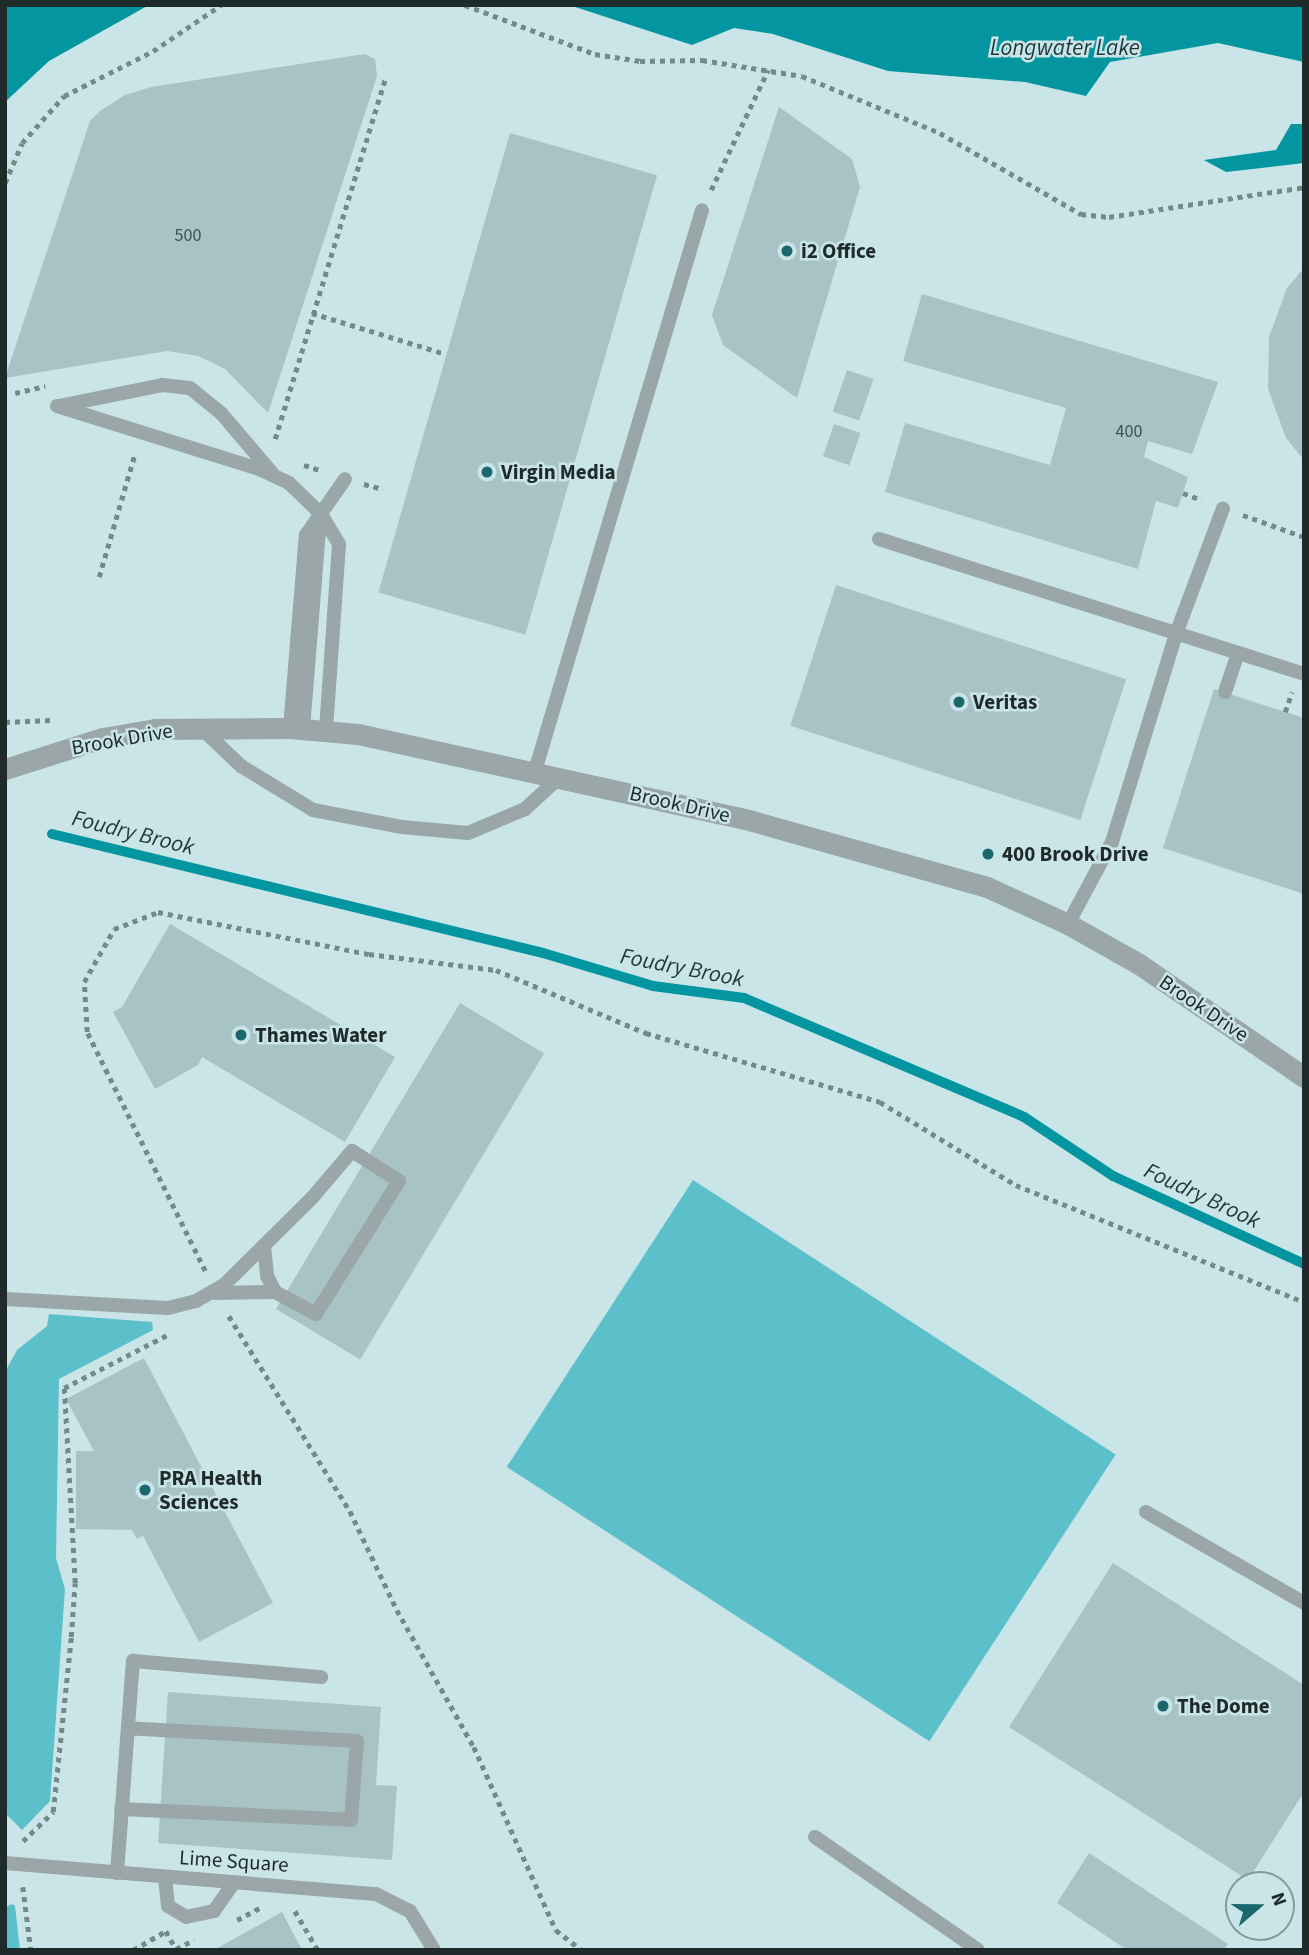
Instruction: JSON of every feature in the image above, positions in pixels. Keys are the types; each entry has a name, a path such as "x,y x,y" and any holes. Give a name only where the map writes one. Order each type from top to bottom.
{"street":[{"name":"Brook Drive","path":"5,769 103,738 155,729 297,728 326,731 561,776 745,819 987,887 1068,924 1139,964 1304,1077"}],"lane":[{"path":"535,771 702,210"},
{"path":"275,476 221,413 190,388 162,385 57,406 275,476 289,483 321,514 339,544 326,731"},
{"path":"297,728 321,514 345,479"},
{"path":"1068,924 1112,842 1176,634 1223,508"},
{"path":"879,539 1304,674"},
{"path":"1225,692 1238,653"},
{"path":"202,729 241,766 313,810 402,827 468,833 525,809 561,776"},
{"path":"5,1298 173,1307 213,1294 275,1292 316,1314 399,1181 352,1151 264,1246 213,1294"},
{"path":"264,1246 267,1276 275,1292"},
{"path":"1146,1512 1304,1603"},
{"path":"117,1873 133,1661 321,1677"},
{"path":"121,1809 351,1819 357,1741 128,1728"},
{"path":"815,1837 978,1950"},
{"name":"Lime Square","path":"5,1863 391,1898 410,1911 434,1950"},
{"path":"165,1877 168,1906 186,1917 214,1911 234,1882"}],"path":[{"path":"5,183 22,143 65,96 162,46 222,5"},
{"path":"465,5 595,54 640,61 702,60 768,69 869,100 940,133 1081,214 1109,217 1304,187"},
{"path":"702,210 768,69"},
{"path":"281,446 274,438 385,79"},
{"path":"373,116 380,118"},
{"path":"348,197 355,199"},
{"path":"323,278 330,280"},
{"path":"312,313 443,353"},
{"path":"302,347 308,349"},
{"path":"99,577 141,432"},
{"path":"296,462 383,489"},
{"path":"5,722 51,720"},
{"path":"582,1950 556,1930 474,1747 397,1610 350,1511 213,1294 87,1032 84,982 114,929 158,912 369,954 496,970 646,1033 880,1102 1016,1185 1304,1302"},
{"path":"23,1840 52,1812 71,1637 75,1583 64,1388 173,1332 173,1307"},
{"path":"23,1865 26,1934 31,1950"},
{"path":"233,1921 267,1905"},
{"path":"287,1910 297,1912 318,1950"},
{"path":"133,1950 166,1931 176,1950 199,1938"}],"shaded area":[{"path":"693,1180 1116,1454 929,1741 507,1467"},
{"path":"49,1314 152,1322 153,1330 59,1379 56,1558 65,1589 50,1801 22,1830 5,1813 5,1372 17,1350 47,1326"},
{"path":"12,1904 15,1906 20,1950 5,1950 5,1907"}],"water":[{"path":"5,5 149,5 49,61 5,102"},
{"name":"Longwater Lake","path":"569,5 1304,5 1304,62 1218,43 1110,62 1086,96 1025,82 888,71 773,34 734,28 692,45"},
{"path":"1291,124 1304,124 1304,163 1226,172 1204,160 1276,150"}],"building":[{"path":"365,54 375,59 377,76 268,413 225,369 198,356 167,351 5,378 90,121 100,111 125,95 151,87"},
{"name":"i2 Office","path":"779,107 852,159 860,187 797,398 723,345 712,315"},
{"name":"Virgin Media","path":"510,133 657,175 525,635 378,592"},
{"path":"1304,268 1304,460 1286,438 1268,389 1269,337 1287,288"},
{"path":"922,294 1218,382 1192,454 1148,441 1144,457 1188,477 1178,508 1156,501 1138,569 885,492 905,423 1050,465 1066,408 903,361"},
{"path":"847,370 873,379 859,421 833,412"},
{"path":"834,424 860,433 849,465 823,456"},
{"name":"Veritas","path":"836,585 1126,679 1080,820 790,726"},
{"path":"1214,689 1304,718 1304,894 1163,848"},
{"name":"Thames Water","path":"170,924 395,1057 345,1142 202,1057 198,1065 155,1089 113,1012 122,1007"},
{"path":"460,1003 544,1053 360,1359 276,1309"},
{"name":"PRA Health Sciences","path":"144,1358 273,1603 199,1642 143,1536 137,1539 132,1530 76,1529 76,1451 94,1451 66,1399"},
{"name":"The Dome","path":"1113,1563 1304,1685 1304,1792 1254,1871 1234,1871 1009,1727"},
{"path":"168,1692 381,1707 376,1785 397,1786 392,1860 158,1843"},
{"path":"1089,1853 1228,1944 1224,1950 1127,1950 1057,1903"},
{"path":"282,1912 302,1950 214,1950"}],"waterway":[{"name":"Foudry Brook","path":"52,834 543,953 653,986 744,998 1024,1117 1113,1176 1304,1264"}],"place":[{"name":"i2 Office","path":"787,251"},
{"name":"Virgin Media","path":"487,472"},
{"name":"Veritas","path":"959,702"},
{"name":"400 Brook Drive","path":"988,854"},
{"name":"Thames Water","path":"241,1035"},
{"name":"PRA Health Sciences","path":"145,1490"},
{"name":"The Dome","path":"1163,1706"}]}
